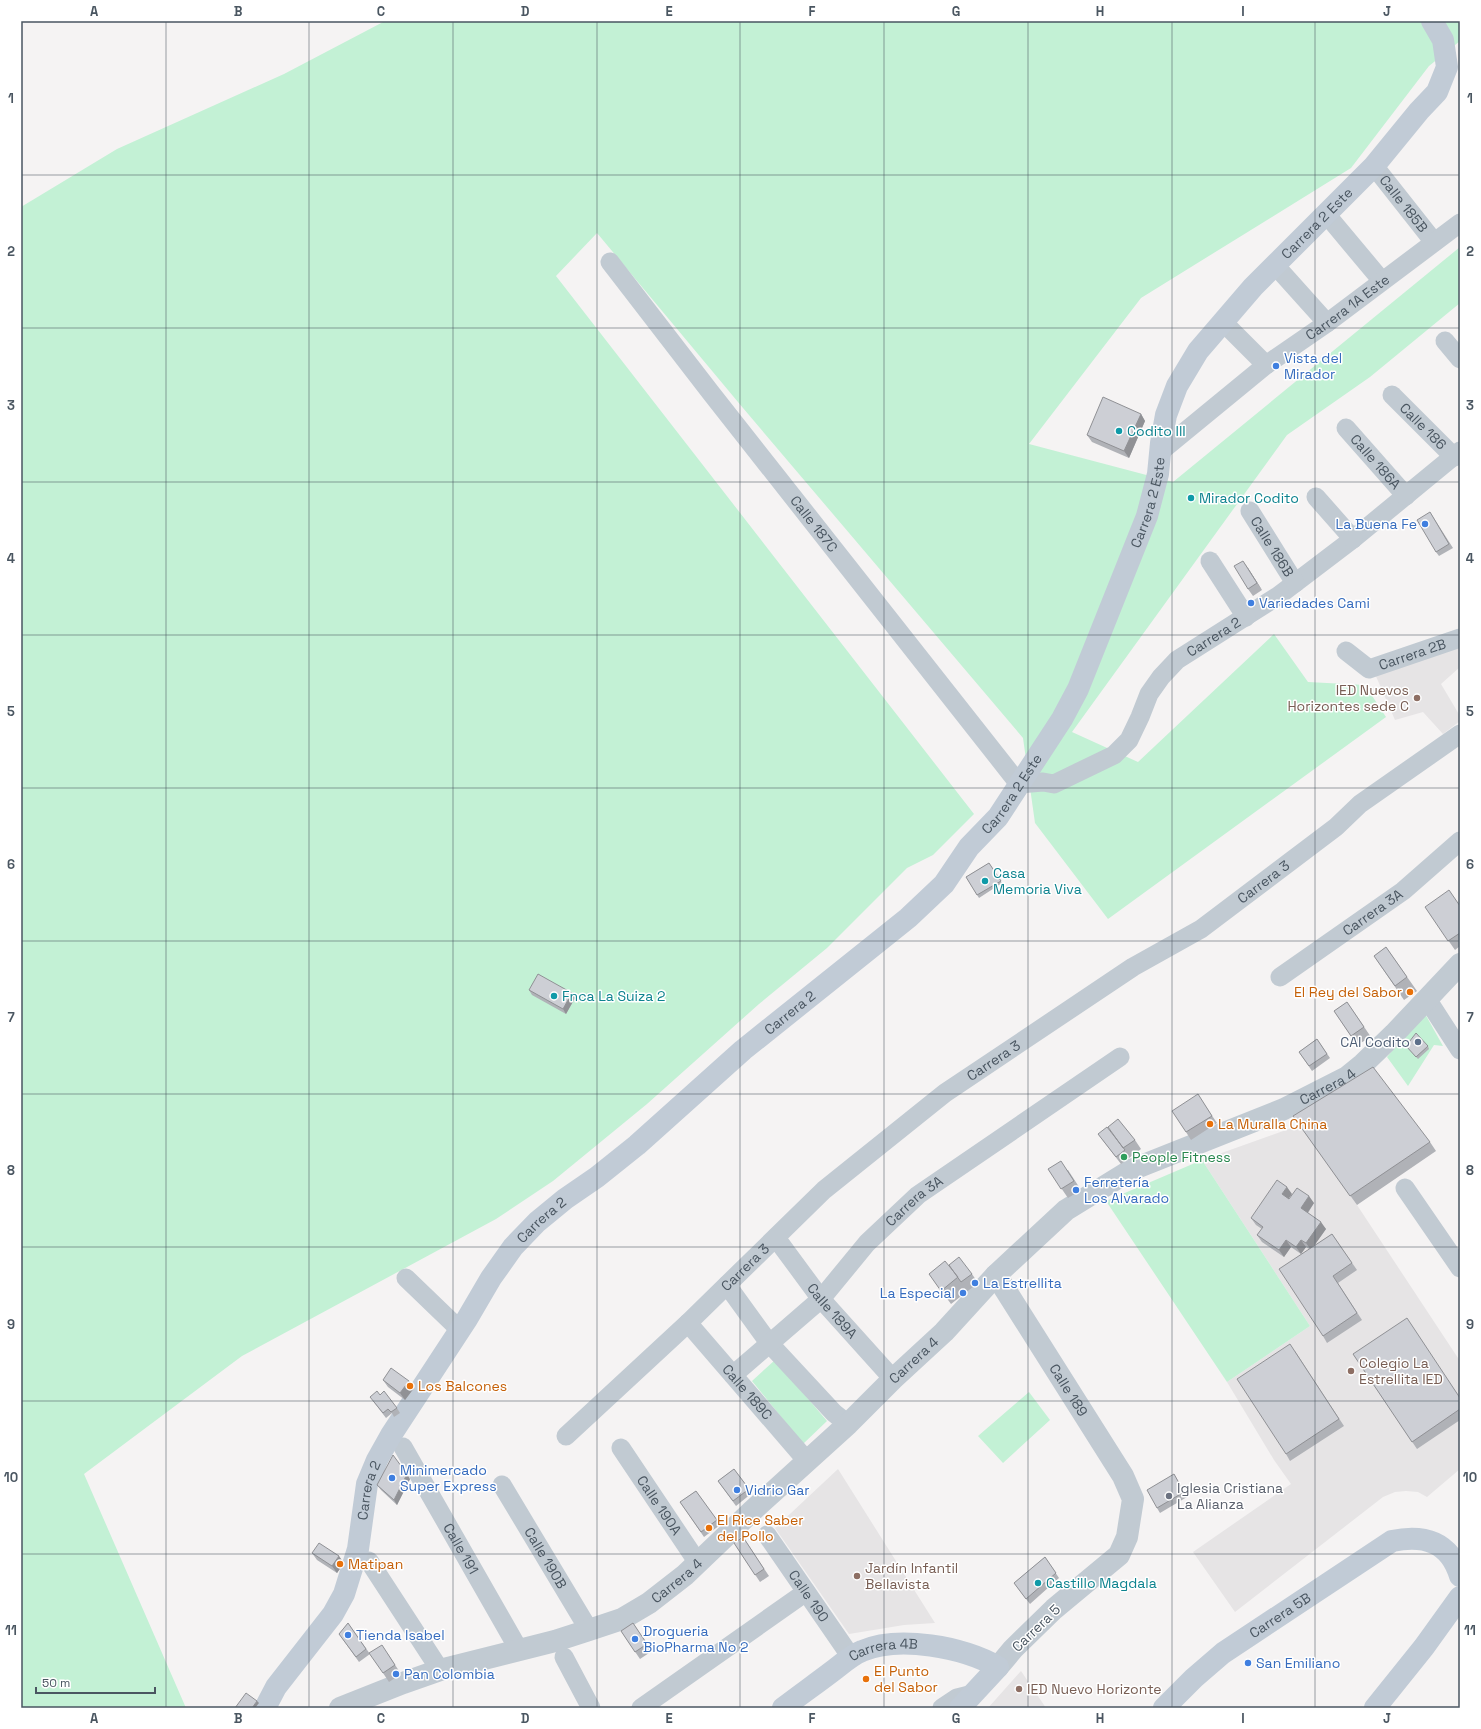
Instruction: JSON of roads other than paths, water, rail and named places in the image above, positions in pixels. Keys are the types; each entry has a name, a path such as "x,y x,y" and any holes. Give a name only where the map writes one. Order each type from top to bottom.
{"main road":[{"name":"Carrera 2 Este","path":"969,847 998,817 1062,718 1078,689 1147,516 1158,474 1166,415 1176,386 1198,351 1253,287 1374,166 1419,111 1437,92 1448,67 1443,40 1432,21"},
{"name":"Carrera 2","path":"265,1708 276,1687 333,1614 344,1594 358,1549 367,1484 390,1435 460,1330 491,1278 513,1247 537,1222 619,1160 743,1050 908,918 944,884 969,847"},
{"name":"Carrera 5B","path":"1164,1708 1194,1678 1223,1653 1392,1541 1406,1538 1422,1538 1438,1544 1447,1552 1458,1568 1460,1576"},
{"path":"1375,1708 1424,1647 1460,1597"},
{"name":"Carrera 4B","path":"783,1708 851,1657 862,1651 879,1646 901,1644 934,1647 978,1656 998,1667"},
{"name":"Carrera 5","path":"966,1701 998,1667"}],"street":[{"name":"Calle 185B","path":"1374,166 1434,242"},
{"path":"1326,214 1382,281"},
{"name":"Carrera 1A Este","path":"1160,452 1266,365 1327,323 1460,223"},
{"name":"Calle 187C","path":"610,262 711,393 1019,784"},
{"path":"1275,264 1327,323"},
{"path":"1223,322 1266,365"},
{"path":"1445,341 1460,359"},
{"name":"Calle 186","path":"1392,395 1457,454"},
{"name":"Calle 186A","path":"1346,428 1406,496"},
{"name":"Carrera 2","path":"1019,784 1043,782 1054,784 1114,755 1129,740 1149,694 1177,660 1278,596 1353,539 1457,454"},
{"path":"1316,497 1353,539"},
{"name":"Calle 186B","path":"1250,511 1295,583"},
{"path":"1210,561 1246,617"},
{"name":"Carrera 2B","path":"1346,651 1369,669 1460,638"},
{"name":"Carrera 3","path":"566,1436 688,1323 824,1190 945,1093 1133,967 1201,929 1336,827 1360,804 1460,734"},
{"name":"Carrera 3A","path":"1280,976 1403,891 1460,841"},
{"name":"Carrera 4","path":"340,1708 440,1670 555,1641 622,1619 649,1604 685,1575 848,1424 893,1379 944,1332 996,1275 1066,1210 1131,1170 1284,1109 1346,1077 1363,1064 1427,999 1454,968 1460,964"},
{"path":"1427,999 1460,1050"},
{"name":"Carrera 3A","path":"733,1375 821,1298 868,1243 918,1195 1120,1057"},
{"path":"1405,1188 1460,1268"},
{"name":"Calle 189A","path":"776,1238 821,1298 893,1379"},
{"name":"Calle 189","path":"996,1275 1123,1476 1132,1499 1131,1509"},
{"path":"406,1278 460,1330"},
{"path":"727,1285 769,1343 834,1413 848,1424"},
{"name":"Calle 189C","path":"688,1323 807,1461"},
{"name":"Calle 191","path":"403,1447 519,1650"},
{"name":"Calle 190A","path":"622,1448 698,1563"},
{"name":"Calle 190B","path":"502,1485 589,1630"},
{"name":"Carrera 5","path":"998,1667 1013,1649 1054,1609 1119,1555 1126,1538 1131,1509"},
{"name":"Calle 190","path":"767,1535 851,1657"},
{"path":"369,1561 440,1670"},
{"path":"641,1708 806,1592"},
{"path":"564,1657 591,1708"},
{"path":"1367,1708 1399,1678"},
{"path":"942,1708 957,1698 966,1701"}],"place":[{"name":"Vista del Mirador","path":"1276,366"},
{"name":"Codito III","path":"1119,431"},
{"name":"Mirador Codito","path":"1191,498"},
{"name":"La Buena Fe","path":"1425,524"},
{"name":"Variedades Cami","path":"1251,603"},
{"name":"IED Nuevos Horizontes sede C","path":"1417,698"},
{"name":"Casa Memoria Viva","path":"985,881"},
{"name":"El Rey del Sabor","path":"1410,992"},
{"name":"Fnca La Suiza 2","path":"554,996"},
{"name":"CAI Codito","path":"1418,1042"},
{"name":"La Muralla China","path":"1210,1124"},
{"name":"People Fitness","path":"1124,1157"},
{"name":"Ferretería Los Alvarado","path":"1076,1190"},
{"name":"La Estrellita","path":"975,1283"},
{"name":"La Especial","path":"963,1293"},
{"name":"Colegio La Estrellita IED","path":"1351,1371"},
{"name":"Los Balcones","path":"410,1386"},
{"name":"Minimercado Super Express","path":"392,1478"},
{"name":"Vidrio Gar","path":"737,1490"},
{"name":"Iglesia Cristiana La Alianza","path":"1169,1496"},
{"name":"El Rice Saber del Pollo","path":"709,1528"},
{"name":"Matipan","path":"340,1564"},
{"name":"Jardín Infantil Bellavista","path":"857,1576"},
{"name":"Castillo Magdala","path":"1038,1583"},
{"name":"Tienda Isabel","path":"348,1635"},
{"name":"Drogueria BioPharma No 2","path":"635,1639"},
{"name":"San Emiliano","path":"1248,1663"},
{"name":"Pan Colombia","path":"396,1674"},
{"name":"El Punto del Sabor","path":"866,1679"},
{"name":"IED Nuevo Horizonte","path":"1019,1689"}]}
